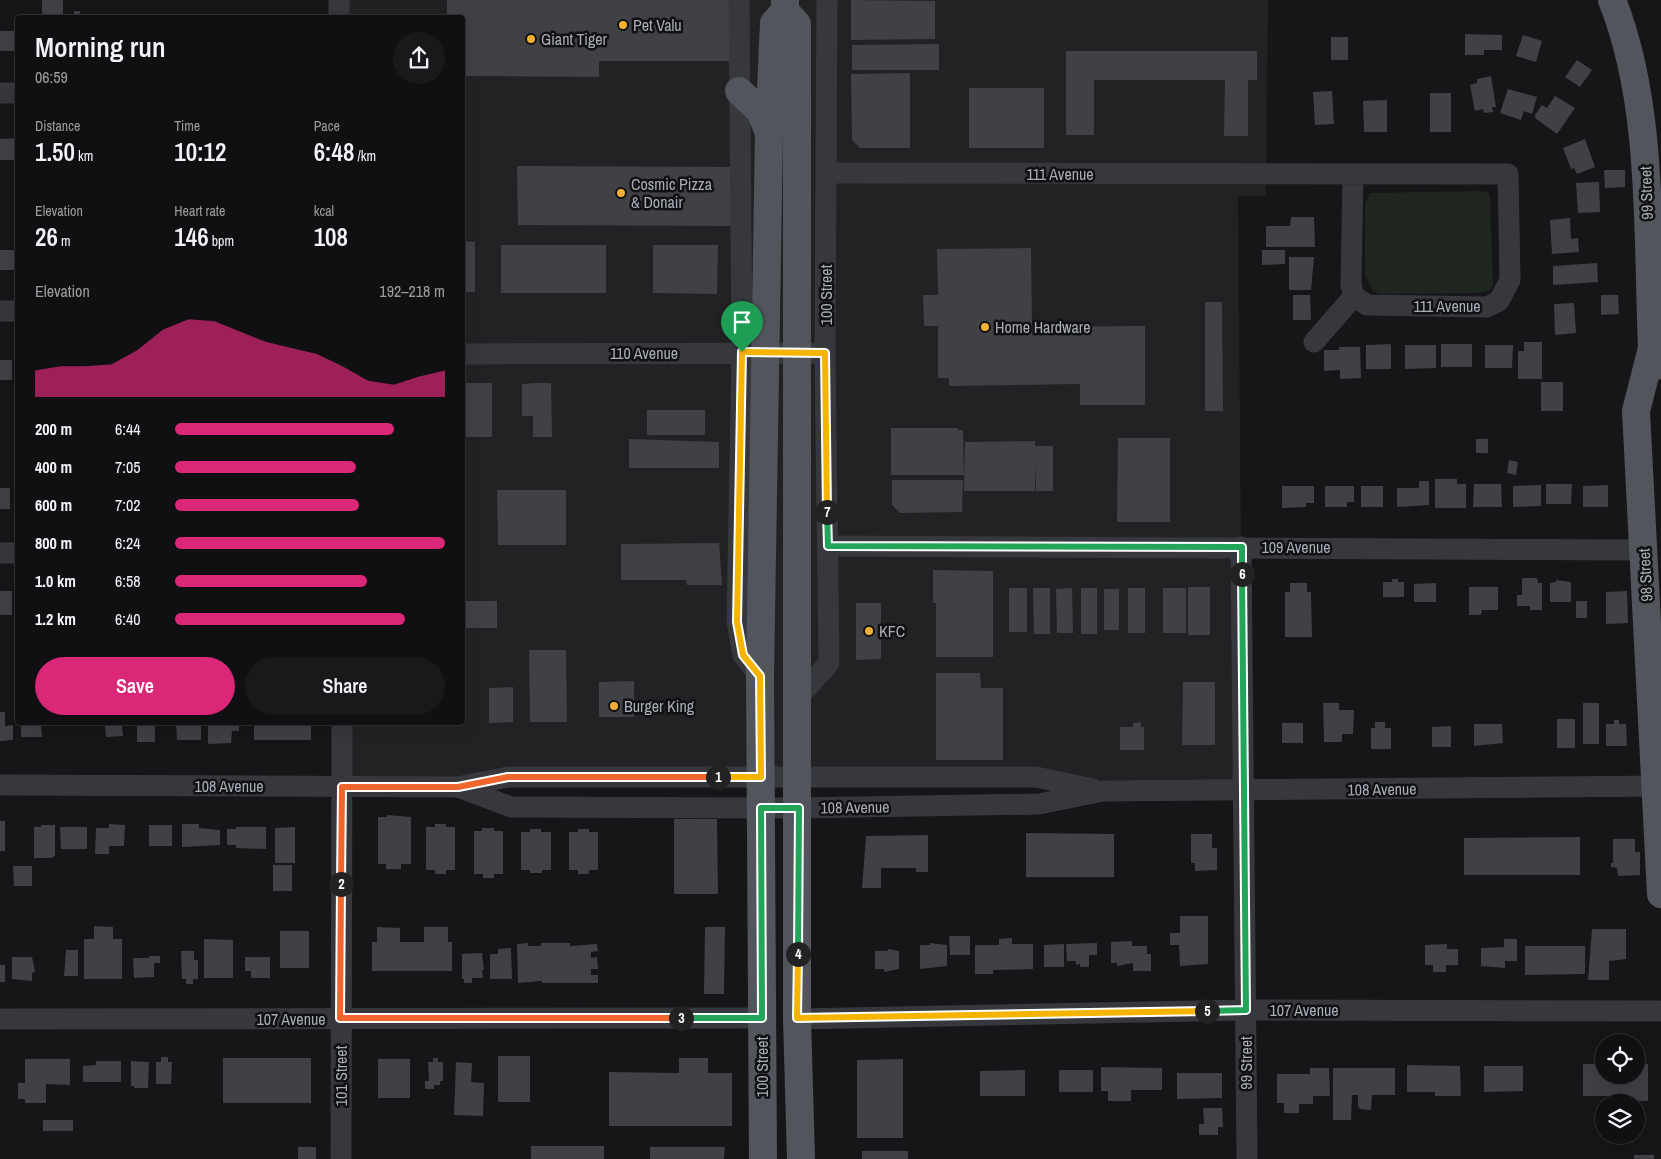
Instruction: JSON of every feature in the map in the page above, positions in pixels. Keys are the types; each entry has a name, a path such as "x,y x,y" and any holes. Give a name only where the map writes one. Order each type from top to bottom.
{"main road":[{"name":"99 Street","path":"1612,0 1621,24 1636,85 1644,150 1652,348 1661,390"},
{"name":"100 Street","path":"763,1159 760,676 754,352 769,133 774,23 785,6 797,24 799,808 797,1018 800,1159"},
{"path":"739,91 760,111 769,133"},
{"name":"98 Street","path":"1652,348 1636,411 1658,787 1661,894"}],"street":[{"path":"339,0 339,15"},
{"name":"100 Street","path":"739,0 739,91 754,352"},
{"name":"100 Street","path":"798,698 830,664 825,353 827,0"},
{"path":"0,93 15,93"},
{"name":"111 Avenue","path":"826,173 1508,174 1510,280 1499,301 1487,307 1367,305 1354,296"},
{"path":"1314,342 1354,296 1351,285 1353,175"},
{"path":"0,311 15,311"},
{"name":"110 Avenue","path":"465,354 825,353"},
{"name":"109 Avenue","path":"828,546 1644,550"},
{"name":"99 Street","path":"1242,547 1247,1159"},
{"path":"0,553 15,553"},
{"name":"101 Street","path":"341,1159 342,725"},
{"name":"108 Avenue","path":"0,785 458,787 508,777 1036,776 1103,791"},
{"name":"108 Avenue","path":"458,787 511,807 799,808 1038,804 1103,791 1658,787"},
{"name":"107 Avenue","path":"797,1018 1246,1010 1661,1011"},
{"name":"107 Avenue","path":"0,1018 762,1018"}],"shaded area":[{"path":"339,0 1268,0 1266,196 1238,196 1243,791 1036,777 342,787 342,725 465,725 465,15 339,15"},
{"path":"1487,192 1490,195 1493,286 1489,291 1476,293 1380,294 1373,291 1365,275 1365,204 1370,193"}],"building":[{"path":"42,0 63,0 63,15 42,15"},
{"path":"447,0 734,0 733,61 599,61 599,77 465,76 465,15 447,15"},
{"path":"851,0 935,1 935,39 851,40"},
{"path":"74,11 80,11 80,15 74,15"},
{"path":"0,31 15,31 15,51 0,51"},
{"path":"1465,34 1502,35 1502,50 1484,50 1484,55 1465,55"},
{"path":"1523,35 1542,41 1536,62 1516,56"},
{"path":"1331,37 1348,37 1348,60 1331,60"},
{"path":"939,44 939,70 852,70 852,45"},
{"path":"1066,51 1257,51 1257,80 1248,80 1248,136 1224,136 1225,80 1094,80 1094,135 1066,135"},
{"path":"1577,60 1592,70 1580,87 1565,77"},
{"path":"910,73 910,148 860,148 852,140 851,74"},
{"path":"1491,76 1496,107 1492,107 1493,112 1484,113 1483,109 1475,111 1470,85 1477,83 1477,79"},
{"path":"969,88 1044,88 1044,148 969,148"},
{"path":"1508,89 1537,97 1532,114 1524,111 1521,120 1500,113"},
{"path":"1332,91 1334,124 1315,125 1313,92"},
{"path":"1430,93 1451,93 1451,132 1430,132"},
{"path":"1555,96 1575,108 1557,134 1535,118 1542,105 1547,108"},
{"path":"1387,100 1387,132 1364,132 1363,101"},
{"path":"15,138 15,160 0,160 0,139"},
{"path":"1585,139 1595,167 1577,174 1574,168 1571,169 1563,148"},
{"path":"517,166 736,167 736,226 518,225"},
{"path":"1604,170 1625,170 1625,187 1605,188"},
{"path":"1599,182 1600,212 1578,213 1576,183"},
{"path":"1291,217 1314,217 1315,247 1266,247 1266,226 1290,226"},
{"path":"1570,218 1571,239 1578,238 1579,252 1552,254 1550,220"},
{"path":"465,241 475,242 475,292 465,292"},
{"path":"501,245 606,245 606,293 501,293"},
{"path":"653,245 718,245 717,294 653,293"},
{"name":"Home Hardware","path":"1031,248 1032,327 1145,326 1145,405 1080,405 1080,384 949,386 949,378 938,378 938,326 924,326 923,295 938,295 937,249"},
{"path":"0,250 15,250 15,270 0,270"},
{"path":"1262,250 1285,250 1285,264 1262,265"},
{"path":"1289,257 1314,257 1311,290 1289,290"},
{"path":"1597,263 1598,282 1553,285 1553,266"},
{"path":"1293,295 1310,295 1311,320 1293,320"},
{"path":"1601,295 1618,295 1619,314 1601,315"},
{"path":"1205,302 1222,302 1223,411 1205,411"},
{"path":"1574,303 1576,333 1555,335 1554,304"},
{"path":"1524,342 1542,342 1542,379 1518,379 1518,351 1524,351"},
{"path":"1391,344 1391,369 1366,369 1366,345"},
{"path":"1441,344 1472,344 1472,367 1441,367"},
{"path":"1405,345 1436,345 1436,368 1405,369"},
{"path":"1485,345 1513,345 1512,368 1485,368"},
{"path":"1339,347 1360,347 1361,378 1340,379 1340,370 1324,371 1324,350 1339,350"},
{"path":"0,360 12,360 12,380 0,380"},
{"path":"1541,382 1563,382 1563,411 1541,411"},
{"path":"465,383 492,383 492,437 465,437"},
{"path":"551,383 552,437 533,437 533,416 522,416 522,384"},
{"path":"647,410 705,410 705,435 647,435"},
{"path":"891,428 958,428 958,430 963,430 964,475 891,475"},
{"path":"1118,438 1170,438 1170,522 1117,522"},
{"path":"629,439 719,442 719,468 629,468"},
{"path":"1476,439 1488,439 1488,453 1476,453"},
{"path":"1035,441 1035,446 1053,446 1053,491 1036,491 1036,461 1035,491 964,491 965,442"},
{"path":"1509,460 1518,462 1516,475 1507,473"},
{"path":"1435,479 1457,479 1457,484 1466,484 1466,508 1435,508"},
{"path":"892,480 963,480 962,512 900,513 892,505"},
{"path":"1419,481 1429,481 1429,505 1397,507 1397,488 1419,488"},
{"path":"1474,484 1501,484 1502,507 1473,507"},
{"path":"1546,484 1572,484 1571,504 1546,504"},
{"path":"1541,485 1541,506 1513,507 1513,486"},
{"path":"1608,485 1608,507 1583,507 1583,486"},
{"path":"1282,486 1314,486 1314,503 1306,503 1306,507 1282,508"},
{"path":"1325,486 1354,486 1354,502 1347,502 1347,507 1325,507"},
{"path":"1361,486 1383,486 1383,507 1361,507"},
{"path":"0,488 10,488 10,509 0,509"},
{"path":"497,490 566,490 566,545 498,545"},
{"path":"719,543 722,585 687,585 686,580 621,580 621,544"},
{"path":"933,570 993,571 993,657 936,657 936,603 933,603"},
{"path":"1522,578 1537,578 1538,583 1542,583 1542,610 1530,610 1530,606 1517,606 1517,595 1522,595"},
{"path":"1392,579 1404,582 1404,597 1383,597 1383,582 1392,582"},
{"path":"1556,580 1571,582 1571,602 1550,602 1550,583 1556,582"},
{"path":"1290,583 1307,583 1307,592 1311,592 1312,637 1285,637 1285,592 1290,592"},
{"path":"1436,583 1436,602 1414,602 1414,584"},
{"path":"1188,587 1210,587 1210,635 1188,635"},
{"path":"1469,587 1498,587 1498,610 1482,610 1481,615 1469,615"},
{"path":"1009,588 1027,588 1027,632 1009,632"},
{"path":"1033,588 1050,588 1050,634 1034,634"},
{"path":"1072,588 1073,633 1057,633 1056,589"},
{"path":"1081,588 1097,588 1097,634 1081,634"},
{"path":"1128,588 1145,588 1145,633 1128,633"},
{"path":"1163,588 1186,588 1186,633 1163,633"},
{"path":"1104,589 1119,589 1119,630 1104,630"},
{"path":"0,591 12,591 12,615 0,615"},
{"path":"1627,591 1628,623 1606,624 1606,592"},
{"path":"465,601 497,601 497,628 465,628"},
{"path":"1576,601 1587,601 1587,618 1576,618"},
{"name":"KFC","path":"856,603 881,603 881,659 856,660"},
{"path":"529,650 566,650 567,722 530,722"},
{"path":"936,673 980,673 981,688 1003,688 1003,760 936,760"},
{"path":"634,681 634,717 599,717 599,682"},
{"path":"1183,682 1215,682 1215,745 1182,745"},
{"path":"513,687 513,722 489,723 489,688"},
{"path":"1323,703 1339,703 1339,710 1354,710 1353,734 1342,734 1342,742 1324,742"},
{"path":"1583,703 1599,703 1599,744 1583,744"},
{"path":"0,712 5,712 5,726 13,725 13,740 0,741"},
{"path":"1557,719 1575,719 1575,748 1557,748"},
{"path":"1614,720 1619,720 1619,724 1626,724 1627,746 1606,746 1606,724 1614,724"},
{"path":"1141,722 1141,727 1144,727 1144,750 1120,750 1120,727 1133,727 1133,723"},
{"path":"1375,722 1385,722 1385,728 1391,728 1391,749 1371,749 1371,728 1375,728"},
{"path":"1282,723 1303,723 1303,743 1282,743"},
{"path":"1474,724 1502,724 1503,743 1474,746"},
{"path":"21,725 41,725 42,737 21,737"},
{"path":"105,725 126,725 122,726 123,736 106,737"},
{"path":"137,725 155,725 155,742 137,742"},
{"path":"176,725 201,725 201,740 177,740"},
{"path":"208,725 239,725 239,731 232,731 231,743 208,744"},
{"path":"254,725 311,725 311,740 254,740"},
{"path":"1451,726 1451,747 1432,747 1432,727"},
{"path":"387,815 411,817 411,864 401,864 401,869 386,869 386,864 378,864 378,817 387,817"},
{"path":"674,819 717,819 718,894 674,894"},
{"path":"0,821 5,821 5,851 0,851"},
{"path":"109,824 125,825 124,846 109,846 109,854 95,854 96,828 109,828"},
{"path":"182,824 199,824 199,828 220,830 220,845 182,847"},
{"path":"435,824 446,824 446,827 455,827 455,870 446,870 446,874 435,874 435,870 426,870 426,827 435,827"},
{"path":"41,825 55,825 55,856 51,858 34,858 34,827 41,827"},
{"path":"149,825 172,825 172,846 149,846"},
{"path":"60,827 87,827 87,849 61,849"},
{"path":"236,827 266,827 266,849 236,848 236,845 227,845 227,829 236,829"},
{"path":"295,827 295,863 275,863 275,828"},
{"path":"482,828 494,828 494,831 503,831 503,874 494,874 494,878 483,878 483,874 474,874 474,831 482,831"},
{"path":"530,829 541,829 541,832 551,832 551,870 542,870 542,873 530,873 530,870 521,870 521,832 530,832"},
{"path":"578,829 589,829 589,832 598,832 598,870 589,870 589,874 578,874 578,870 569,870 569,832 578,832"},
{"path":"1026,833 1114,834 1114,877 1026,877"},
{"path":"1191,834 1212,834 1212,848 1217,848 1217,870 1195,871 1195,863 1191,863"},
{"path":"928,835 928,872 916,872 916,868 881,868 881,888 862,888 866,836"},
{"path":"1580,837 1580,875 1464,875 1464,838"},
{"path":"1613,839 1635,839 1635,852 1640,852 1640,875 1618,876 1617,868 1611,867 1611,863 1613,863"},
{"path":"273,865 292,865 292,891 273,891"},
{"path":"13,866 32,866 32,886 14,886"},
{"path":"1180,916 1208,916 1208,964 1180,966 1179,945 1170,945 1170,933 1180,933"},
{"path":"94,926 113,927 113,939 122,939 122,979 84,979 84,939 94,939"},
{"path":"377,927 400,928 400,942 424,942 424,927 448,927 448,942 452,942 452,971 372,971 372,942 377,942"},
{"path":"705,927 725,927 724,994 704,994"},
{"path":"1592,929 1626,929 1626,959 1609,961 1609,980 1588,980"},
{"path":"280,931 309,931 309,968 280,968"},
{"path":"949,936 970,936 970,955 950,955"},
{"path":"1012,938 1012,944 1033,944 1033,969 993,970 993,974 975,974 975,945 999,945 999,939"},
{"path":"204,939 233,940 233,978 204,978"},
{"path":"1504,939 1517,939 1517,961 1505,961 1505,968 1481,966 1481,948 1504,947"},
{"path":"1132,941 1132,946 1147,946 1147,954 1151,954 1151,971 1133,971 1133,963 1117,966 1117,963 1111,963 1111,942"},
{"path":"528,943 528,946 541,946 541,943 570,943 570,946 597,944 598,951 591,952 591,958 597,957 598,969 591,969 591,975 598,975 598,983 542,983 542,981 518,983 517,944"},
{"path":"930,943 947,945 947,966 920,969 920,945 930,945"},
{"path":"1097,943 1097,955 1089,955 1089,967 1080,967 1080,964 1076,965 1076,961 1067,961 1066,944"},
{"path":"1064,944 1064,967 1044,967 1044,945"},
{"path":"1447,944 1447,949 1458,949 1458,965 1446,965 1446,972 1433,972 1433,965 1425,965 1425,945"},
{"path":"1525,946 1585,946 1585,974 1525,975"},
{"path":"511,948 512,979 490,979 490,954 498,954 498,949"},
{"path":"888,949 899,951 899,969 884,972 884,969 875,969 875,951 888,951"},
{"path":"66,950 78,950 78,976 64,976"},
{"path":"181,951 194,951 194,960 198,960 198,979 193,979 193,984 186,984 186,979 182,979"},
{"path":"482,953 483,978 472,978 472,983 464,983 464,979 462,979 462,954"},
{"path":"149,956 160,956 160,963 154,963 154,977 134,978 133,958 149,958"},
{"path":"12,957 32,957 35,972 32,973 32,981 12,979"},
{"path":"245,957 270,957 270,978 251,978 251,971 245,971"},
{"path":"0,965 5,965 5,982 0,982"},
{"path":"498,1056 530,1056 530,1102 498,1102"},
{"path":"161,1057 168,1057 168,1062 172,1062 171,1084 156,1084 156,1062 161,1062"},
{"path":"223,1058 311,1058 311,1103 223,1103"},
{"path":"433,1058 438,1058 438,1062 443,1062 443,1081 440,1081 440,1085 434,1085 434,1089 425,1089 425,1081 429,1081 428,1062 433,1062"},
{"path":"679,1058 708,1058 708,1073 732,1073 732,1126 609,1126 609,1072 679,1073"},
{"path":"25,1059 70,1059 70,1085 46,1084 46,1103 25,1103 25,1099 18,1099 18,1083 25,1083"},
{"path":"378,1059 410,1059 410,1098 378,1098"},
{"path":"903,1059 903,1138 857,1138 857,1060"},
{"path":"96,1061 121,1061 121,1082 83,1082 83,1066 96,1065"},
{"path":"131,1061 149,1062 148,1088 134,1088 134,1086 131,1086"},
{"path":"456,1062 472,1063 471,1082 484,1083 483,1116 454,1115"},
{"path":"1583,1064 1595,1064 1595,1084 1645,1084 1645,1064 1648,1064 1648,1101 1645,1101 1645,1094 1595,1094 1595,1096 1583,1096"},
{"path":"1407,1065 1460,1066 1461,1096 1435,1096 1435,1092 1407,1092"},
{"path":"1484,1066 1523,1066 1523,1091 1484,1092"},
{"path":"1101,1067 1162,1068 1162,1090 1131,1090 1131,1101 1108,1101 1108,1091 1101,1091"},
{"path":"1310,1068 1329,1068 1330,1096 1313,1096 1313,1104 1299,1104 1299,1113 1284,1113 1284,1103 1277,1103 1277,1074 1310,1074"},
{"path":"1333,1068 1395,1068 1395,1095 1372,1095 1371,1110 1360,1109 1358,1106 1358,1095 1352,1095 1351,1120 1333,1120"},
{"path":"1025,1070 1025,1096 980,1096 980,1071"},
{"path":"1059,1070 1093,1070 1093,1092 1059,1092"},
{"path":"1177,1073 1222,1073 1222,1098 1177,1099"},
{"path":"1203,1108 1222,1108 1223,1127 1218,1127 1218,1135 1199,1135 1199,1124 1204,1124"},
{"path":"43,1120 73,1120 73,1131 43,1131"},
{"path":"531,1146 604,1146 604,1159 531,1159"},
{"path":"298,1147 316,1147 316,1159 298,1159"},
{"path":"650,1147 725,1147 724,1159 650,1159"},
{"path":"862,1151 908,1151 908,1159 862,1159"},
{"path":"1634,1155 1654,1155 1654,1159 1634,1159"}],"place":[{"name":"Pet Valu","path":"623,25"},
{"name":"Giant Tiger","path":"531,39"},
{"name":"Cosmic Pizza & Donair","path":"621,193"},
{"name":"Home Hardware","path":"985,327"},
{"name":"KFC","path":"869,631"},
{"name":"Burger King","path":"614,706"}],"route":[{"path":"742,352 825,353 828,546 1242,547 1246,1010 797,1018 799,808 761,808 762,1018 340,1018 342,787 458,787 508,777 761,777 760,676 743,655 737,622 742,352"}]}
